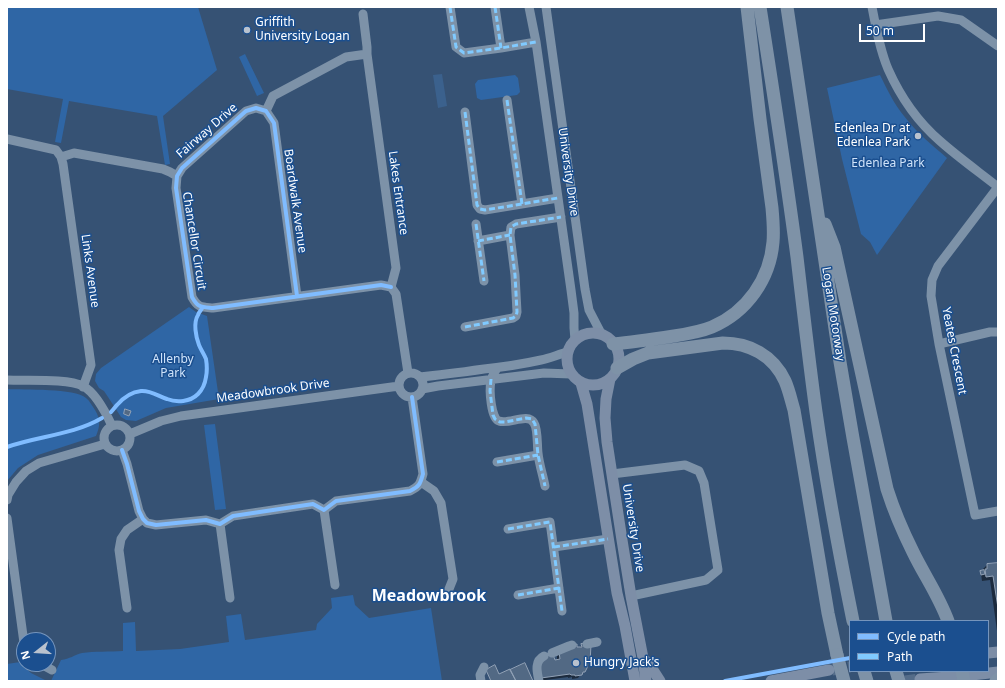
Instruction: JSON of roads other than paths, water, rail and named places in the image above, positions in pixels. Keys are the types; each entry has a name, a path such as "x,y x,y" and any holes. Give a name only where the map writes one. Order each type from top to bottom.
{"highway":[{"path":"613,344 677,336 712,328 725,321 747,303 762,281 771,254 774,229 755,85 747,7"},
{"path":"760,7 783,158 819,434 835,528 854,620"},
{"name":"Logan Motorway","path":"787,7 852,431 886,620"},
{"path":"816,200 834,247 887,489 896,515 910,546 940,601 948,620"},
{"path":"614,373 633,359 648,354 660,351 694,348 722,343 733,343 756,350 777,368 785,381 794,410 828,613 844,681"},
{"path":"940,601 951,609 957,620"}],"main road":[{"path":"595,334 602,335 613,344 617,351 618,359 614,373 604,383 596,385 581,383 571,374 567,360 570,346 575,340 581,336 595,334"},
{"name":"University Drive","path":"614,373 606,399 605,418 607,442 646,681"},
{"path":"581,383 589,415 617,593 625,626 632,678"},
{"path":"643,658 660,681"},
{"path":"771,681 829,670"},
{"path":"920,679 998,672"}],"street":[{"path":"450,7 456,47 464,53 536,42"},
{"path":"495,7 501,48"},
{"name":"University Drive","path":"530,7 571,290 575,340"},
{"name":"University Drive","path":"546,7 585,289 589,310 602,335"},
{"path":"872,7 879,42 888,69 897,87 912,110 939,141 998,187"},
{"name":"Lakes Entrance","path":"363,14 396,268 391,287"},
{"path":"875,25 938,16 961,20 998,46"},
{"path":"266,111 273,96 346,57 367,54"},
{"path":"507,100 522,204"},
{"name":"Fairway Drive","path":"61,157 74,152 163,169 177,176 182,168 246,111 256,108 266,111"},
{"name":"Boardwalk Avenue","path":"266,111 274,123 298,296"},
{"path":"465,112 477,205 480,209 485,210 558,198"},
{"path":"7,139 56,150 61,157"},
{"name":"Links Avenue","path":"61,157 91,365 83,386"},
{"name":"Chancellor Circuit","path":"177,176 176,188 192,297 196,304 203,307 213,308 381,285 391,287"},
{"name":"Yeates Crescent","path":"998,187 938,266 932,280 932,296 939,344 975,514 998,511"},
{"path":"465,327 516,316 515,275 510,236 511,228 516,224 561,217"},
{"path":"476,224 484,281"},
{"path":"478,241 510,236"},
{"path":"391,287 396,294 408,373"},
{"path":"939,344 990,332 998,332"},
{"path":"568,352 540,361 438,376 420,377 416,374 408,373 402,377 399,386 402,393 412,397 422,389 438,386 544,373 571,374"},
{"path":"497,368 491,380 490,391 493,414 500,422 526,418 532,420 535,424 538,455 545,486"},
{"path":"420,377 423,385 422,389"},
{"path":"7,380 58,381 83,386 93,394 107,415 112,426"},
{"name":"Meadowbrook Drive","path":"130,434 161,421 181,416 399,386"},
{"path":"324,510 336,501 410,491 418,487 423,474 412,397"},
{"path":"116,425 124,427 130,434 130,442 126,448 118,452 107,447 105,444 105,431 112,426 116,425"},
{"path":"7,500 8,495 16,482 26,471 39,463 105,444"},
{"path":"122,450 143,519 148,523 156,525 206,520 220,524 233,516 313,504 324,510"},
{"path":"497,462 538,455"},
{"path":"612,474 685,465 700,471 704,482 718,570 706,580 631,596"},
{"path":"420,482 434,491 441,503 453,579 447,594"},
{"path":"324,510 335,585"},
{"path":"7,518 23,632"},
{"path":"127,608 119,550 121,539 127,530 143,519"},
{"path":"508,529 550,522 562,611"},
{"path":"220,524 230,598"},
{"path":"554,547 608,539"},
{"path":"518,595 559,588"},
{"path":"539,681 537,662 539,659 569,646 597,642"},
{"path":"481,681 480,675 484,667"}],"tunnel":[{"path":"832,670 849,667"},
{"path":"905,681 920,679"}],"place":[{"name":"Griffith University Logan","path":"247,30"},
{"name":"Edenlea Dr at Edenlea Park","path":"918,136"},
{"name":"Hungry Jack's","path":"576,663"}],"district":[{"name":"Meadowbrook","path":"429,596"}],"park label":[{"name":"Edenlea Park","path":"888,164"},
{"name":"Allenby Park","path":"173,367"}]}
